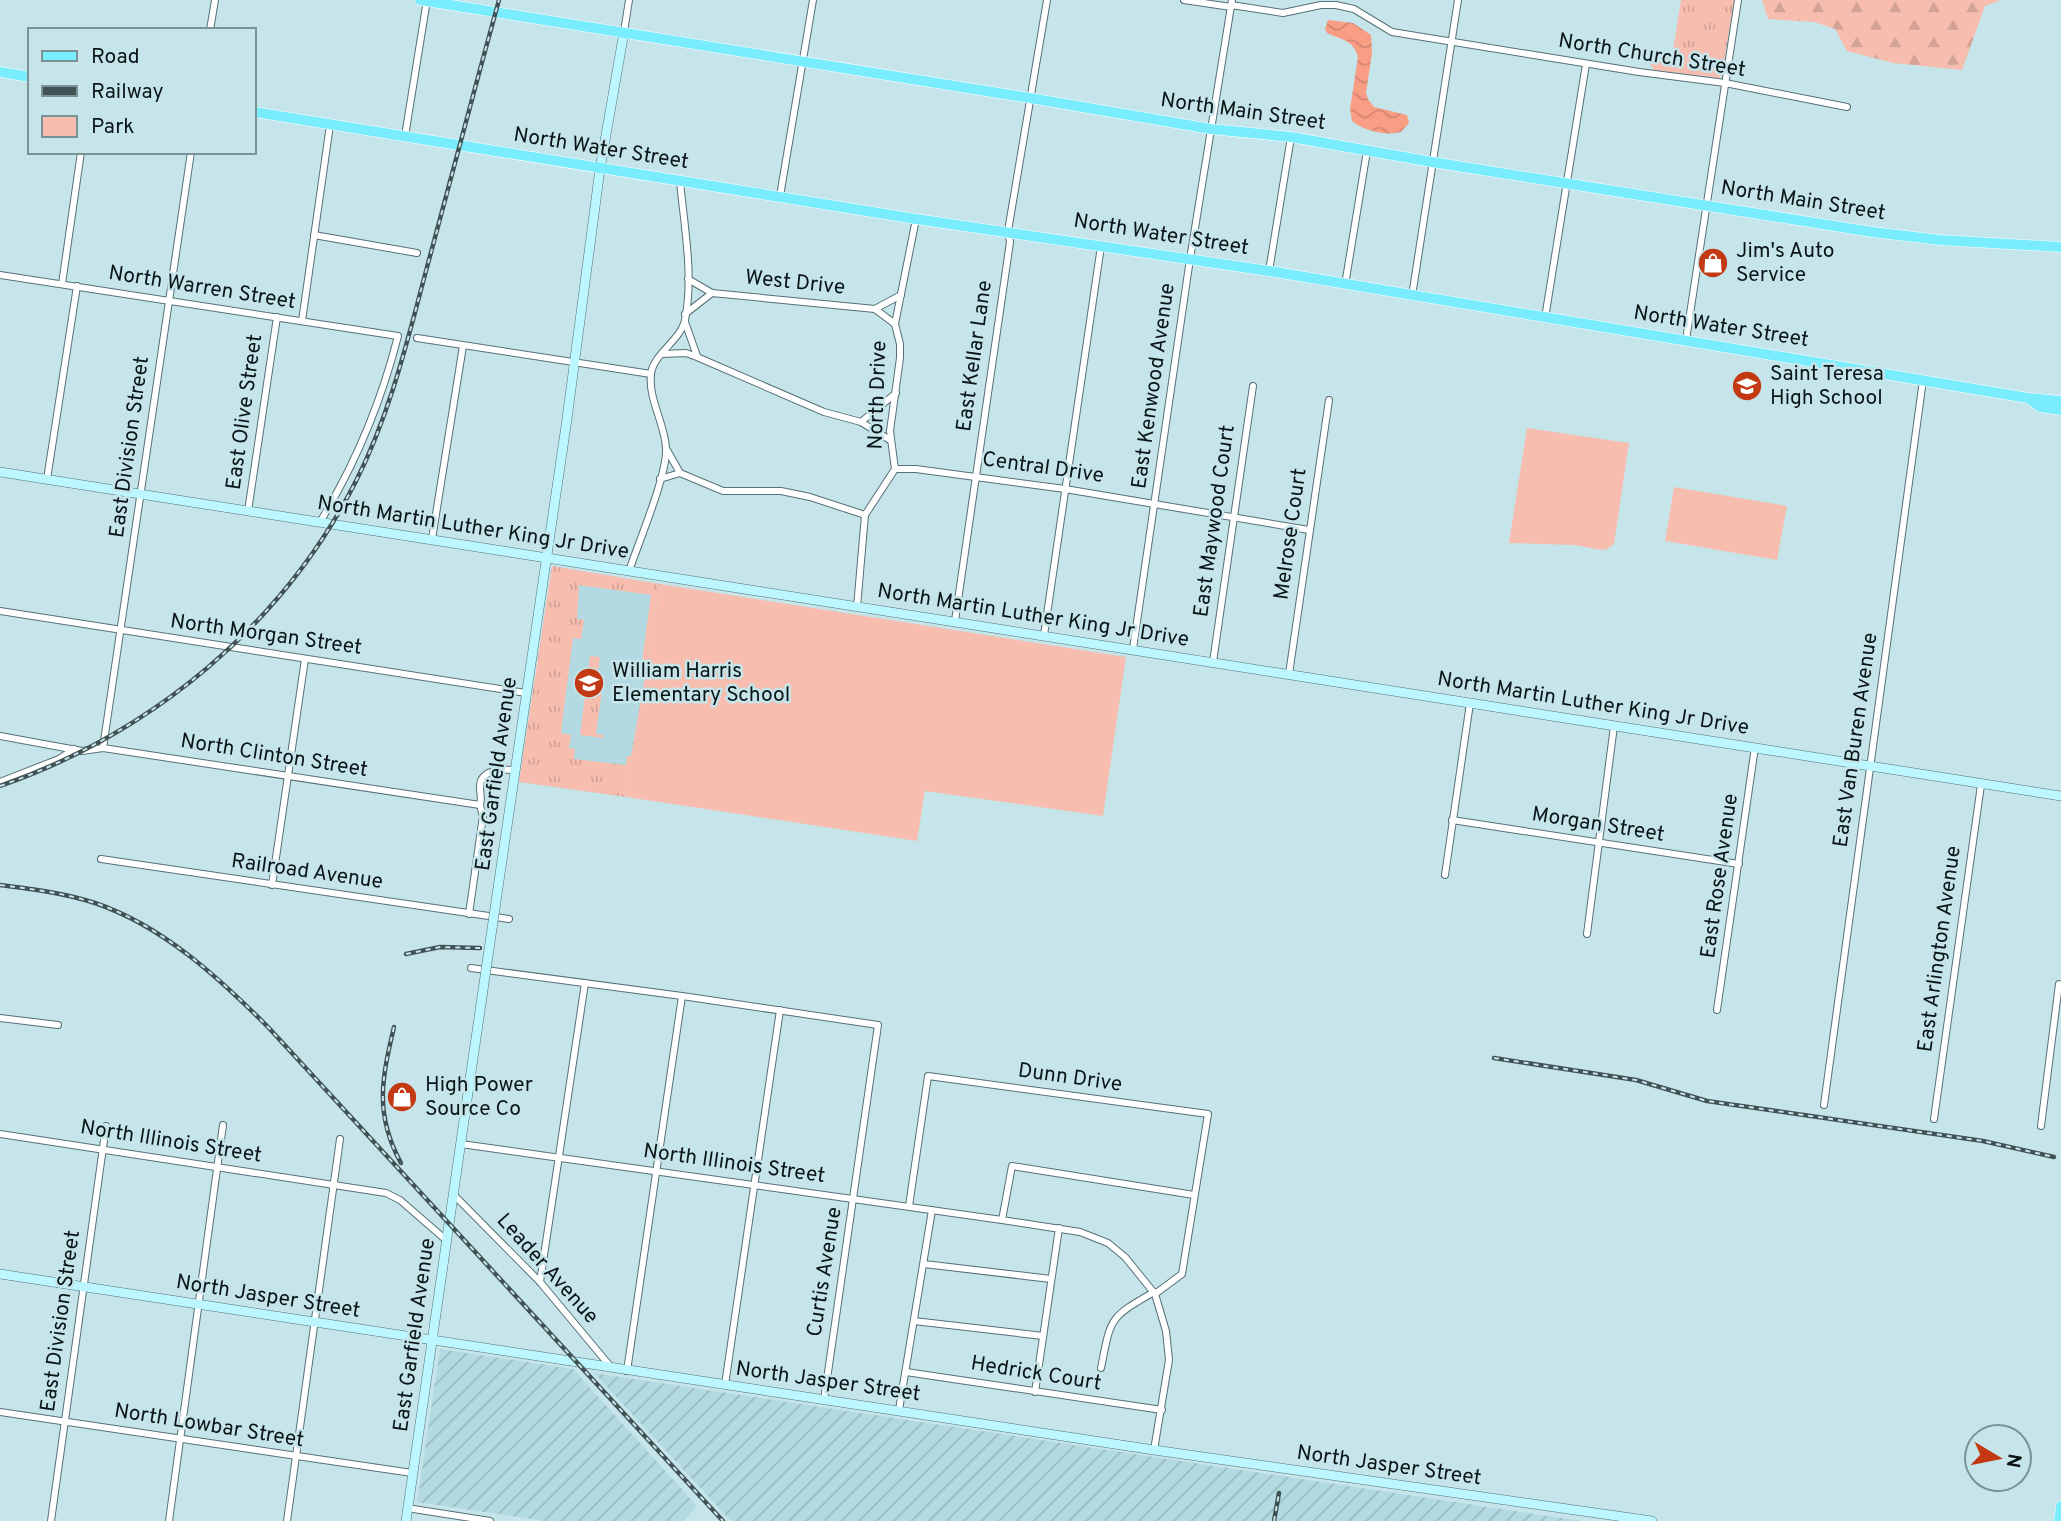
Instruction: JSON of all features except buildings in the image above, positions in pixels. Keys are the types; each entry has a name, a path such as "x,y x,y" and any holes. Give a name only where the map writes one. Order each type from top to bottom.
{"main road":[{"name":"North Main Street","path":"425,0 1211,129 1291,137 1432,162 1897,235 2061,247"},
{"path":"0,72 28,77"},
{"name":"North Water Street","path":"256,113 600,170 1269,271 2028,398 2061,401"},
{"path":"2028,398 2040,407 2061,410"},
{"path":"2059,1521 2061,1506"}],"street":[{"path":"210,28 215,0"},
{"path":"405,136 425,0"},
{"path":"624,32 629,0"},
{"path":"780,196 813,0"},
{"name":"East Kellar Lane","path":"955,621 1010,242 1008,231 1047,0"},
{"path":"1184,0 1231,4"},
{"path":"1412,296 1458,0"},
{"path":"1686,340 1738,0"},
{"name":"North Church Street","path":"1231,4 1283,13 1321,5 1336,5 1354,9 1387,30 1587,64 1725,83 1847,107"},
{"name":"East Kenwood Avenue","path":"1133,649 1190,259 1231,4"},
{"name":"East Garfield Avenue","path":"406,1521 547,558 600,170 624,32"},
{"path":"1545,318 1587,64"},
{"path":"302,321 330,125"},
{"path":"1269,271 1291,137"},
{"path":"1345,285 1367,151"},
{"path":"62,284 81,154"},
{"name":"East Division Street","path":"103,748 191,154"},
{"path":"680,181 688,279 685,322 697,357"},
{"name":"North Drive","path":"857,607 865,515 895,469 890,440 900,344 895,324 916,219"},
{"path":"314,235 417,253"},
{"path":"1044,635 1101,246"},
{"name":"North Warren Street","path":"0,275 398,336 386,384 367,434 343,484 320,522"},
{"name":"West Drive","path":"688,279 712,293 875,309"},
{"path":"47,479 77,286"},
{"path":"685,314 712,293"},
{"path":"895,324 875,309 901,295"},
{"name":"East Olive Street","path":"248,511 277,317"},
{"path":"685,322 651,373 655,404 667,449 680,473 723,491 781,491 810,497 865,515"},
{"path":"417,338 651,373"},
{"path":"432,539 463,346"},
{"path":"662,354 687,353 824,412 861,422 890,440"},
{"name":"East Van Buren Avenue","path":"1824,1105 1923,380"},
{"name":"East Maywood Court","path":"1213,662 1253,386"},
{"path":"861,422 896,393"},
{"name":"Melrose Court","path":"1289,674 1329,400"},
{"path":"629,571 660,479 667,449"},
{"name":"Central Drive","path":"895,469 916,469 1065,489 1309,530"},
{"name":"North Martin Luther King Jr Drive","path":"0,472 2061,796"},
{"path":"660,479 680,473"},
{"name":"North Morgan Street","path":"0,611 526,693"},
{"path":"272,885 305,659"},
{"path":"1446,876 1470,703"},
{"path":"1587,934 1614,726"},
{"name":"North Clinton Street","path":"0,736 82,751 103,748 480,805"},
{"name":"East Rose Avenue","path":"1717,1010 1755,747"},
{"path":"0,782 59,759 74,749"},
{"path":"469,914 483,816 480,805 481,781 486,775 502,769 515,770"},
{"name":"East Arlington Avenue","path":"1934,1119 1981,785"},
{"name":"Morgan Street","path":"1452,820 1739,864"},
{"name":"Railroad Avenue","path":"101,859 509,919"},
{"path":"471,968 780,1010 725,1384"},
{"path":"540,1282 585,983"},
{"path":"2041,1126 2059,984 2061,985"},
{"path":"627,1371 682,996"},
{"name":"Curtis Avenue","path":"780,1010 878,1026 824,1400"},
{"path":"0,1017 58,1025"},
{"name":"Dunn Drive","path":"909,1206 928,1076 1208,1114 1195,1195"},
{"path":"169,1521 223,1125"},
{"name":"East Division Street","path":"51,1521 106,1126"},
{"name":"North Illinois Street","path":"0,1134 386,1193 400,1200 446,1240"},
{"path":"287,1521 340,1139"},
{"name":"North Illinois Street","path":"461,1144 1080,1232 1108,1243 1125,1257 1155,1293"},
{"path":"1002,1220 1012,1166 1195,1195 1182,1274 1122,1311 1112,1322 1101,1368"},
{"name":"Leader Avenue","path":"453,1194 540,1282 612,1368"},
{"path":"900,1410 932,1210"},
{"path":"1035,1392 1059,1228"},
{"path":"924,1264 1051,1279"},
{"name":"North Jasper Street","path":"0,1273 627,1371 1651,1521"},
{"path":"1154,1450 1169,1360 1166,1331 1155,1293"},
{"path":"914,1321 1043,1336"},
{"name":"Hedrick Court","path":"906,1372 1161,1410"},
{"name":"North Lowbar Street","path":"0,1412 412,1473"},
{"path":"407,1508 490,1521"}],"shaded area":[{"name":"William Harris Elementary School","path":"552,566 660,584 626,797 519,782"},
{"path":"440,1349 573,1369 697,1506 683,1521 545,1521 417,1502"},
{"path":"594,1373 1581,1521 731,1521"}],"green space":[{"path":"1681,0 1734,0 1722,75 1719,78 1654,70 1648,60 1665,62 1666,56 1672,57"},
{"path":"1762,0 2001,0 1985,6 1962,70 1893,63 1847,51 1835,29 1814,22 1768,19"},
{"path":"1527,428 1629,443 1614,544 1607,549 1509,543"},
{"path":"1674,487 1787,506 1777,560 1665,541"},
{"path":"552,566 660,584 626,797 519,782","holes":["579,585 651,595 641,669 646,669 631,756 627,756 626,765 574,759 575,749 569,748 571,735 561,733 573,638 581,639 584,620 577,619"]},
{"path":"660,584 1126,657 1103,816 925,791 917,841 626,797"},
{"path":"590,656 600,657 596,682 603,683 596,734 604,735 603,738 580,735"}],"water":[{"path":"1328,20 1353,23 1371,35 1372,53 1366,93 1374,107 1407,115 1409,123 1401,132 1375,132 1352,121 1350,109 1358,57 1350,43 1327,33 1325,29"}],"railway":[{"path":"0,786 56,764 109,736 160,704 208,668 251,627 291,582 326,533 368,456 397,378 499,0"},
{"path":"0,885 72,897 120,913 167,939 210,972 268,1027 723,1521"},
{"path":"406,954 440,947 480,948"},
{"path":"394,1027 386,1063 383,1096 387,1128 401,1163"},
{"path":"1494,1058 1636,1080 1707,1101 1983,1141 2054,1157"},
{"path":"1274,1521 1279,1493"}],"place":[{"name":"Jim's Auto Service","path":"1713,263"},
{"name":"Saint Teresa High School","path":"1747,386"},
{"name":"William Harris Elementary School","path":"589,683"},
{"name":"High Power Source Co","path":"402,1097"}]}
